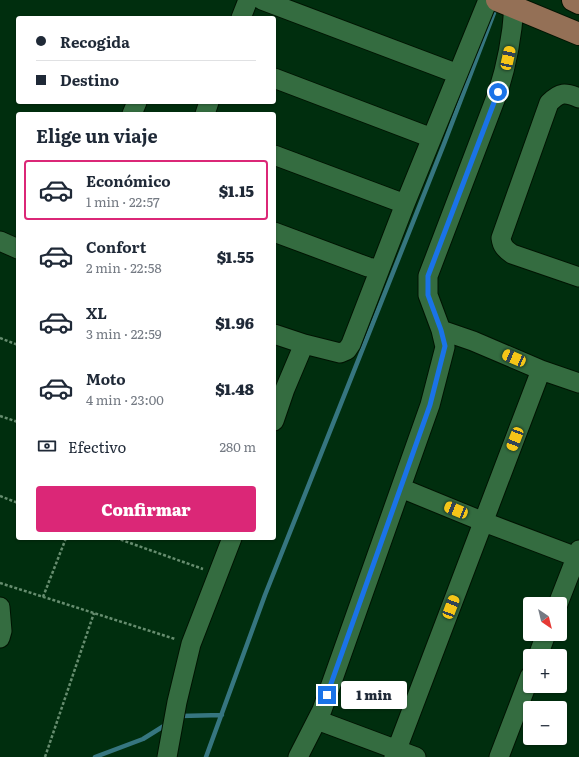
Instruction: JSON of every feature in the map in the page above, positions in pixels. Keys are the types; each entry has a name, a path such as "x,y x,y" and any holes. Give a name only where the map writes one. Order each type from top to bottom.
{"main road":[{"path":"573,0 579,2"},
{"path":"506,4 579,34"}],"street":[{"path":"242,16 248,0"},
{"path":"262,0 458,74"},
{"path":"276,335 304,344 340,353 347,350 352,344 379,269 488,0"},
{"path":"298,757 322,710 430,405 445,346 441,330 428,295 428,276 505,70 510,47 506,4"},
{"path":"276,79 432,138"},
{"path":"579,98 568,93 557,95 549,103 501,238 502,245 512,254 579,277"},
{"path":"276,157 405,204"},
{"path":"276,233 368,267 379,269"},
{"path":"0,241 16,248"},
{"path":"441,330 473,341 542,370 579,383"},
{"path":"276,415 285,389 304,344"},
{"path":"396,754 542,370"},
{"path":"401,488 484,522 578,555 561,597"},
{"path":"167,757 177,702 191,644 231,540"},
{"path":"0,607 2,631 0,638"},
{"path":"499,757 523,693"},
{"path":"317,720 396,754 416,757"}],"path":[{"path":"0,338 16,344"},
{"path":"0,416 16,421"},
{"path":"0,496 16,502"},
{"path":"43,597 65,540"},
{"path":"122,540 218,575"},
{"path":"0,583 191,644"},
{"path":"45,757 94,613"}],"waterway":[{"path":"206,757 265,595 444,144 497,5"},
{"path":"180,716 222,715"},
{"path":"95,757 143,739 167,724"}],"route":[{"path":"327,695 430,405 445,346 441,330 428,295 428,276 498,92"}]}
